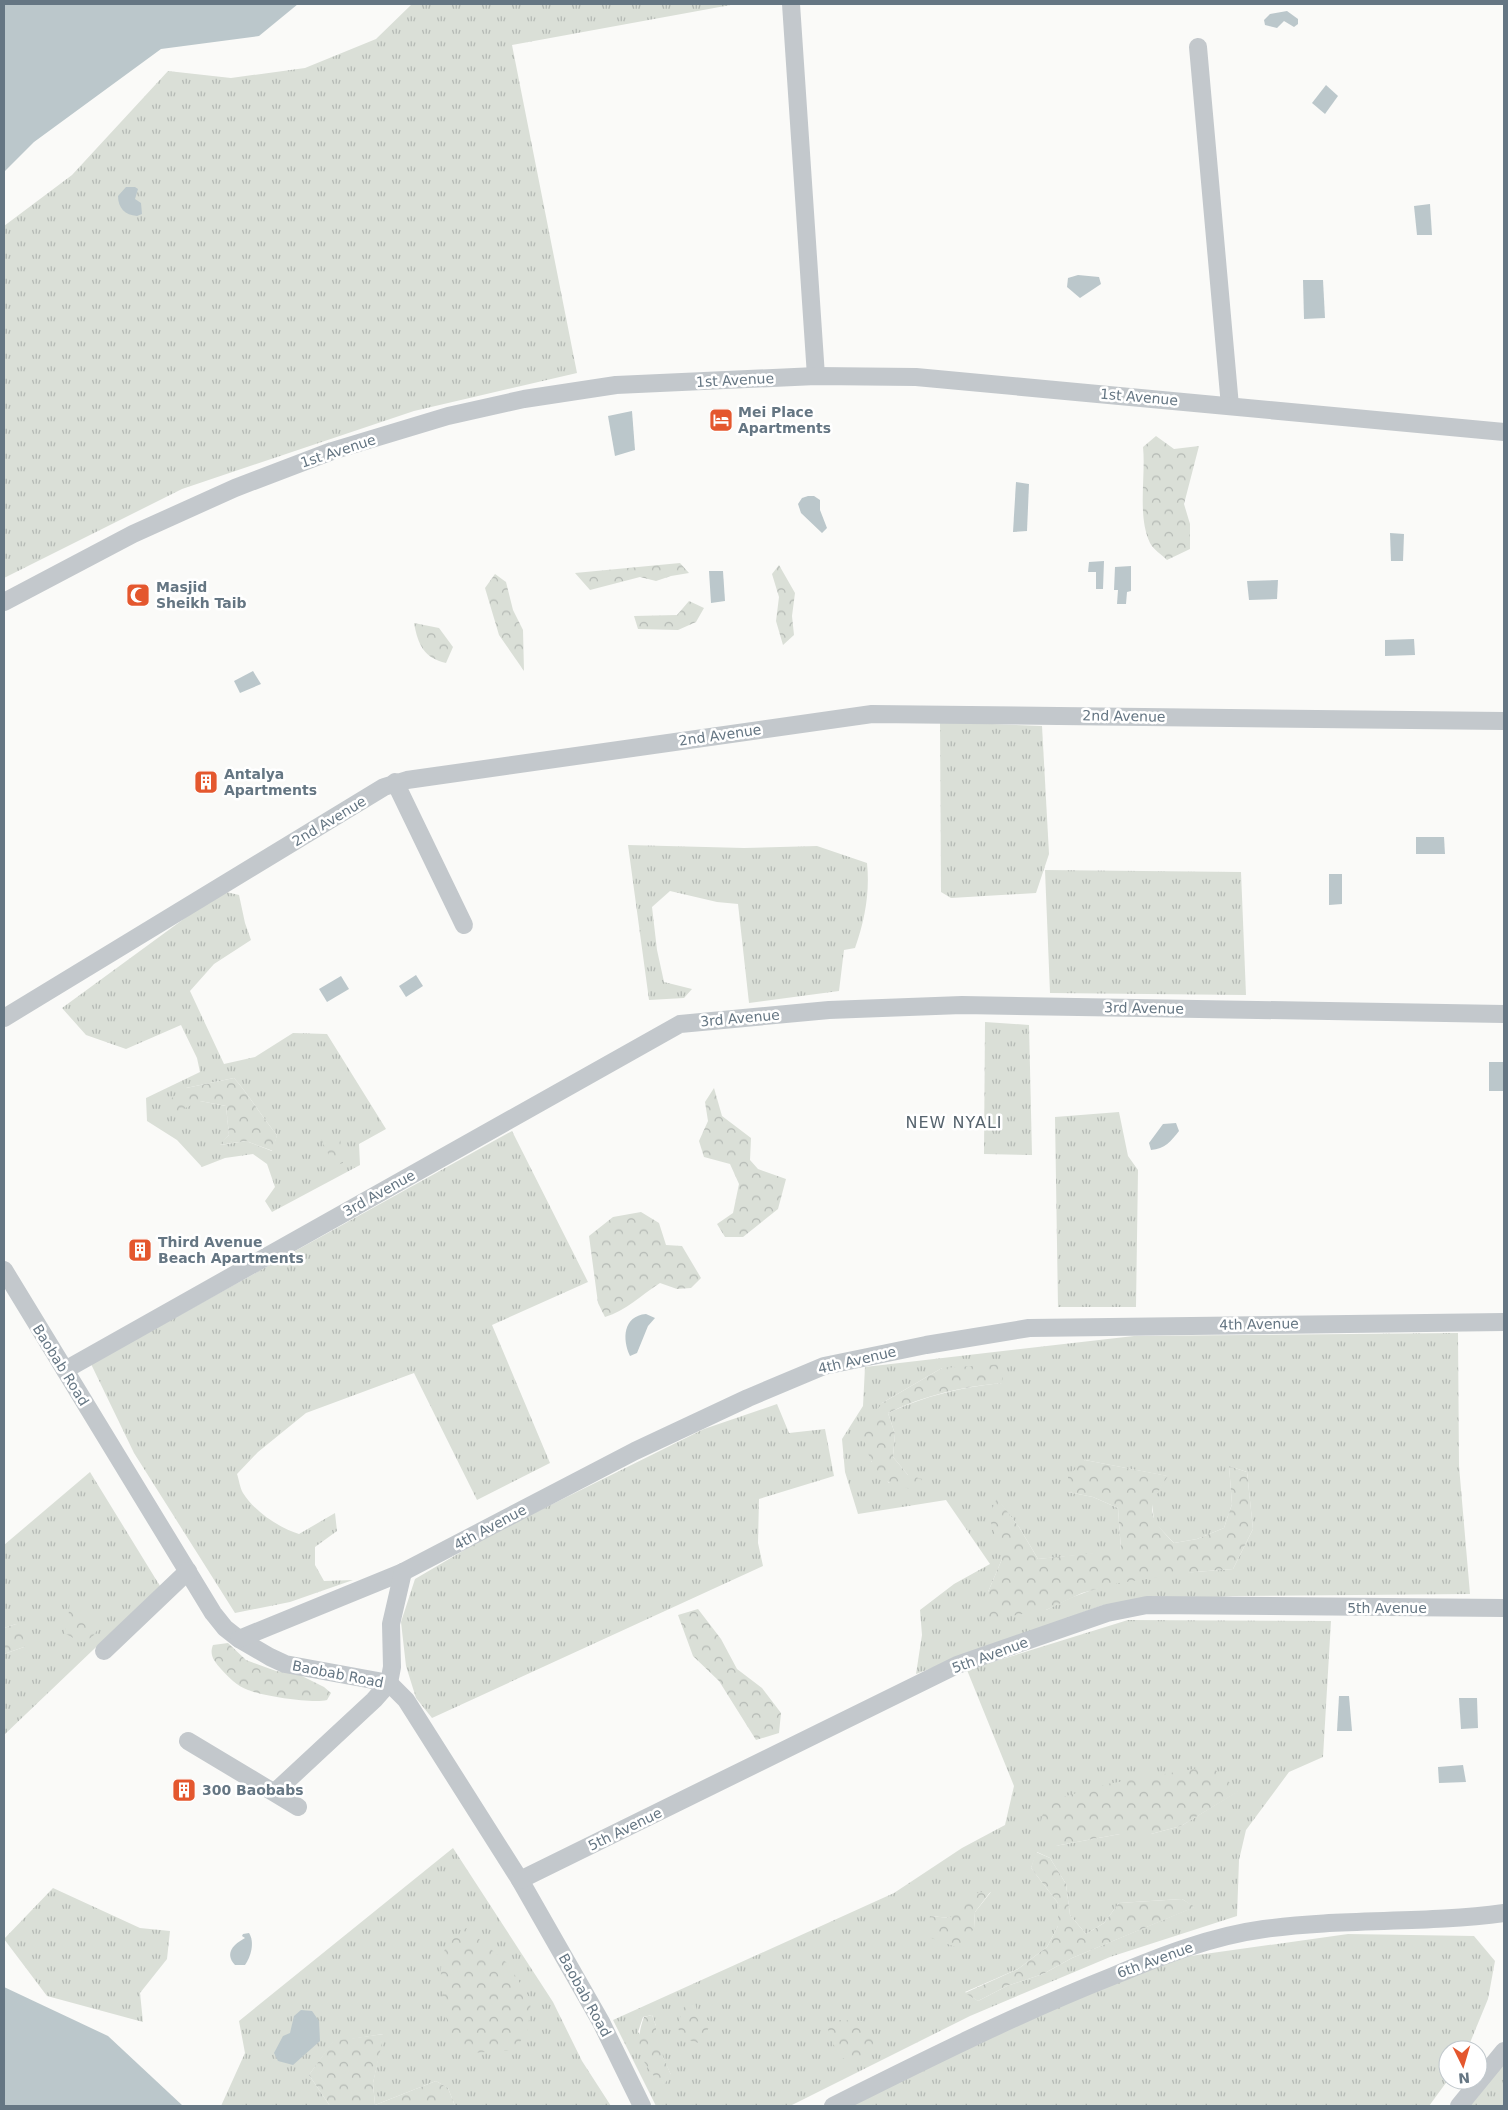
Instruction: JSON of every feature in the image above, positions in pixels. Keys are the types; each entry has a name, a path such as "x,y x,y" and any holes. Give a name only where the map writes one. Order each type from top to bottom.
{"street":[{"path":"791,4 816,376"},
{"path":"1198,47 1230,406"},
{"name":"1st Avenue","path":"4,602 133,534 235,488 332,451 448,416 524,399 616,385 816,376 916,377 1504,432"},
{"name":"2nd Avenue","path":"4,1018 394,782 872,714 1504,721"},
{"path":"394,782 464,925"},
{"name":"3rd Avenue","path":"65,1370 680,1024 829,1010 962,1005 1504,1014"},
{"name":"Baobab Road","path":"4,1270 213,1613 225,1628 239,1639 285,1664 389,1683 406,1700 520,1880 601,2022 642,2106"},
{"name":"4th Avenue","path":"239,1639 403,1572 635,1450 748,1398 824,1366 926,1344 1029,1328 1504,1322"},
{"path":"104,1651 188,1571"},
{"path":"275,1792 374,1700 389,1683 392,1667 391,1624 403,1572"},
{"name":"5th Avenue","path":"520,1880 957,1665 1108,1614 1148,1606 1504,1608"},
{"path":"188,1741 298,1806"},
{"name":"6th Avenue","path":"833,2106 1034,2007 1148,1962 1204,1943 1262,1929 1281,1927 1504,1913"},
{"path":"1459,2106 1504,2050"}],"green space":[{"path":"412,4 736,4 512,45 577,373 414,411 182,489 4,578 4,226 72,175 168,71 231,78 305,68 376,39"},
{"path":"1156,436 1174,449 1199,446 1184,504 1190,524 1190,549 1167,560 1150,543 1144,521 1143,447"},
{"path":"680,563 689,573 656,581 640,577 590,590 575,573"},
{"path":"779,565 795,593 792,616 794,635 783,645 776,621 779,597 772,574"},
{"path":"495,574 506,582 513,610 523,630 524,671 499,635 485,588"},
{"path":"689,601 704,608 696,622 678,630 638,629 634,616 677,615"},
{"path":"414,623 439,628 453,647 446,663 432,658 423,649"},
{"path":"940,722 1042,726 1049,854 1036,893 951,898 941,892"},
{"path":"628,845 744,848 817,846 867,863 868,885 862,927 855,948 844,950 839,991 749,1003 738,904 717,902 670,891 652,907 657,950 664,982 692,989 684,998 649,1000"},
{"path":"1045,870 1241,872 1246,995 1050,993"},
{"path":"222,891 239,895 251,940 214,964 190,991 224,1064 255,1057 293,1033 327,1034 386,1129 359,1144 360,1165 272,1212 265,1201 275,1187 267,1164 253,1154 225,1158 202,1167 177,1140 147,1121 146,1098 200,1072 197,1058 181,1025 126,1049 86,1035 62,1008","holes":["234,1078 277,1135 272,1151 246,1141 220,1145 229,1135 226,1106 200,1101 186,1088"]},
{"path":"985,1022 1029,1025 1032,1155 984,1154"},
{"path":"234,1078 277,1135 273,1151 246,1141 219,1145 229,1135 226,1106 200,1101 175,1113 162,1105 186,1088"},
{"path":"714,1088 722,1116 751,1138 750,1160 758,1169 786,1179 778,1209 743,1237 725,1237 717,1224 733,1213 739,1184 730,1164 704,1157 699,1141 708,1121 705,1102"},
{"path":"1119,1112 1128,1156 1138,1170 1136,1307 1058,1307 1055,1117"},
{"path":"512,1131 588,1282 492,1325 550,1463 477,1500 414,1373 306,1413 258,1452 237,1474 240,1486 248,1500 261,1513 275,1523 299,1534 335,1513 337,1531 315,1547 315,1565 324,1581 353,1580 290,1602 235,1613 134,1453 91,1364"},
{"path":"340,1138 343,1163 334,1166 321,1139"},
{"path":"641,1212 659,1223 666,1245 682,1246 701,1278 691,1288 677,1289 660,1283 627,1307 605,1317 598,1303 589,1236 613,1217"},
{"path":"1458,1333 1459,1466 1470,1594 1233,1596 1103,1605 916,1674 922,1635 920,1610 954,1584 990,1564 946,1500 858,1514 845,1472 842,1439 863,1406 865,1367 1134,1336","holes":["942,1368 1002,1383 944,1393 888,1413 895,1434 893,1457 908,1475 889,1483 871,1461 882,1403","1085,1460 1167,1476 1152,1501 1154,1522 1174,1543 1197,1539 1224,1528 1232,1504 1229,1466 1247,1472 1253,1529 1233,1569 1156,1576 1118,1583 1077,1596 1046,1610 988,1592 1002,1559 997,1499 1019,1527 1038,1559 1121,1551 1118,1508 1093,1497 1068,1492"]},
{"path":"1004,1364 1002,1383 944,1393 916,1401 888,1413 895,1434 893,1457 908,1475 922,1479 917,1490 893,1484 878,1473 868,1453 862,1431 882,1403 942,1368"},
{"path":"777,1404 789,1433 825,1429 834,1476 759,1499 758,1543 763,1566 432,1718 416,1698 406,1666 401,1622 415,1579 490,1535 704,1429"},
{"path":"1085,1460 1168,1476 1156,1497 1152,1512 1158,1526 1174,1543 1197,1539 1224,1528 1232,1504 1229,1466 1247,1472 1253,1529 1233,1569 1195,1572 1119,1583 1082,1593 1046,1610 986,1620 988,1592 1002,1559 989,1516 997,1498 1019,1527 1038,1559 1121,1550 1118,1508 1093,1497 1068,1492 1068,1476"},
{"path":"90,1472 160,1586 4,1735 4,1654 24,1647 16,1624 4,1628 4,1545"},
{"path":"70,1600 83,1615 101,1625 93,1636 83,1643 64,1633 68,1621"},
{"path":"698,1609 721,1639 737,1669 762,1688 781,1713 779,1733 756,1740 719,1681 693,1656 678,1615"},
{"path":"1128,1620 1331,1621 1323,1757 1289,1772 1246,1830 1239,1860 1237,1916 1110,1957 970,2016 790,2106 656,2106 613,2020 894,1893 962,1848 1005,1825 1014,1786 967,1670","holes":["1238,1791 1181,1826 1151,1834 1120,1834 1055,1846","1037,1852 1050,1858 1066,1884 1070,1915 1086,1934 1104,1923 1119,1903 1182,1899 1194,1907 1072,1958 1043,1974 1007,1986 978,2001 965,1992 1018,1969 1047,1947 1058,1926 1058,1903 1031,1868","991,1892 975,1912 974,1928 930,1916 950,1918","652,2015 656,2026 655,2040 671,2075 638,2032 643,2017"]},
{"path":"16,1624 34,1638 24,1647 4,1654 4,1628"},
{"path":"228,1643 246,1660 276,1671 298,1674 324,1687 331,1693 327,1700 311,1701 276,1697 244,1688 236,1684 213,1658 213,1645"},
{"path":"1211,1766 1239,1791 1181,1826 1151,1834 1120,1834 1055,1846 1039,1828 1046,1802 1107,1784"},
{"path":"453,1848 553,2002 582,2061 611,2106 455,2106 448,2088 436,2081 375,2105 373,2083 383,2034 333,2042 309,2075 330,2106 221,2106 245,2053 239,2021"},
{"path":"1036,1852 1050,1858 1066,1884 1070,1915 1086,1934 1104,1923 1119,1903 1182,1899 1195,1907 1072,1958 1043,1974 1007,1986 978,2001 965,1993 1018,1969 1047,1947 1058,1926 1058,1903 1031,1868"},
{"path":"53,1888 140,1928 170,1931 167,1959 140,1993 143,2022 47,1996 4,1939"},
{"path":"991,1891 975,1912 974,1928 961,1949 926,1936 930,1916 950,1918 971,1895"},
{"path":"466,1928 507,1963 531,2000 528,2029 515,2050 472,2053 453,2044 442,1995 441,1969 446,1947"},
{"path":"1348,1934 1474,1936 1495,1961 1488,1999 1471,2040 1438,2040 1438,2090 1441,2090 1429,2106 842,2106 1063,2001 1169,1959"},
{"path":"695,2003 698,2014 712,2023 699,2043 683,2039 677,2026 684,2007"},
{"path":"652,2015 656,2026 656,2040 671,2075 663,2086 644,2062 639,2046 639,2037 644,2017"},
{"path":"837,2020 863,2021 875,2043 865,2060 858,2064 842,2058 832,2042 827,2026"},
{"path":"384,2034 373,2083 375,2105 436,2081 448,2088 455,2106 330,2106 309,2075 333,2041"},
{"path":"1504,2059 1504,2106 1467,2106 1480,2090 1488,2090 1488,2079"}],"shaded area":[{"path":"4,4 298,4 259,36 161,49 34,142 4,172"},
{"path":"1287,11 1298,19 1298,24 1294,27 1284,21 1277,28 1265,25 1264,20 1270,14"},
{"path":"1326,85 1338,96 1325,114 1312,103"},
{"path":"126,187 138,189 135,199 141,203 142,214 133,215 121,207 118,196"},
{"path":"1430,204 1432,235 1417,235 1414,206"},
{"path":"1078,275 1099,277 1101,284 1080,298 1067,287 1068,278"},
{"path":"1303,280 1323,280 1325,318 1304,319"},
{"path":"632,411 635,450 615,456 608,416"},
{"path":"1016,482 1029,484 1027,531 1013,532"},
{"path":"814,496 820,500 820,510 827,528 822,533 801,513 798,504 802,498"},
{"path":"1390,533 1404,534 1403,561 1391,561"},
{"path":"1104,561 1103,589 1096,589 1096,572 1088,572 1089,562"},
{"path":"1131,566 1131,591 1127,592 1126,604 1117,604 1118,590 1114,590 1115,567"},
{"path":"709,571 723,571 725,601 711,603"},
{"path":"1278,580 1277,599 1249,600 1247,581"},
{"path":"1414,639 1415,655 1385,656 1385,640"},
{"path":"253,671 261,684 240,693 234,681"},
{"path":"1416,837 1444,837 1445,854 1416,854"},
{"path":"1329,874 1342,874 1342,904 1329,905"},
{"path":"416,975 423,986 406,997 399,986"},
{"path":"341,976 349,989 327,1002 319,989"},
{"path":"1489,1062 1504,1062 1504,1091 1489,1091"},
{"path":"1176,1123 1179,1131 1173,1138 1164,1146 1151,1150 1149,1143 1163,1124"},
{"path":"646,1314 655,1318 648,1326 637,1353 630,1356 626,1343 626,1329 633,1319"},
{"path":"1339,1696 1349,1696 1352,1731 1337,1731"},
{"path":"1459,1698 1477,1698 1478,1728 1461,1729"},
{"path":"1463,1765 1466,1782 1439,1783 1438,1767"},
{"path":"249,1933 252,1949 249,1958 245,1965 235,1965 230,1957 230,1953 237,1943 245,1938 242,1936 243,1934"},
{"path":"4,1987 108,2036 183,2106 4,2106"},
{"path":"301,2010 312,2011 319,2021 320,2041 293,2065 278,2061 274,2053 283,2036 290,2033 294,2016"}],"place":[{"name":"Mei Place Apartments","path":"721,420"},
{"name":"Masjid Sheikh Taib","path":"138,595"},
{"name":"Antalya Apartments","path":"206,782"},
{"name":"Third Avenue Beach Apartments","path":"140,1250"},
{"name":"300 Baobabs","path":"184,1790"}],"district":[{"name":"NEW NYALI","path":"954,1122"}]}
